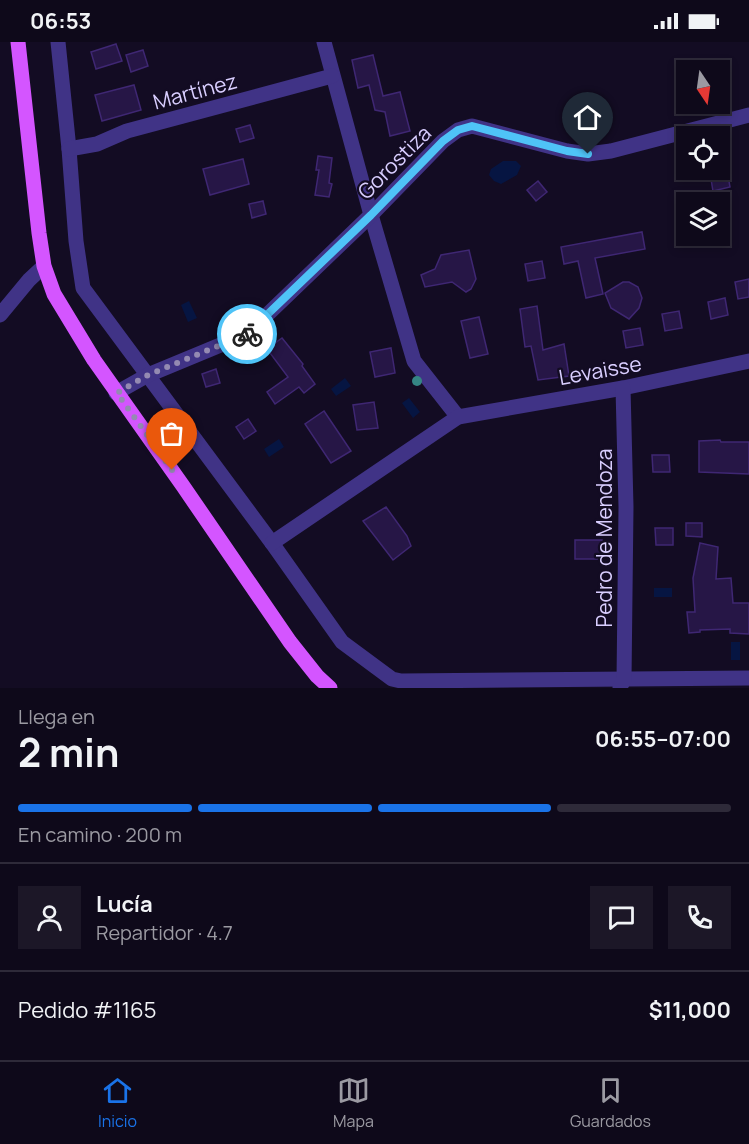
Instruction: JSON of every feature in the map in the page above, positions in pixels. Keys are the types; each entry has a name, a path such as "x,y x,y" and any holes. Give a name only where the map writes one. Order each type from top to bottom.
{"main road":[{"path":"18,42 44,266 61,309 290,642 317,676 330,688"}],"street":[{"path":"58,42 76,241 83,288 272,543 342,642 392,679 401,681 622,684 749,678"},
{"path":"272,543 458,417 414,361 324,42"},
{"name":"Martínez","path":"69,149 97,144 127,131 332,76"},
{"name":"Gorostiza","path":"117,393 148,375 247,334 371,215 443,141 458,130 472,126 567,151 588,154 611,151 749,115"},
{"path":"0,315 29,280 44,266"},
{"name":"Levaisse","path":"458,417 623,388 749,361"},
{"name":"Pedro de Mendoza","path":"622,684 626,507 623,388"}],"water":[{"path":"503,161 516,161 521,166 517,175 501,184 489,175 491,169"},
{"path":"189,301 197,318 188,322 181,305"},
{"path":"345,378 351,386 336,396 331,389"},
{"path":"409,398 420,412 413,418 402,403"},
{"path":"279,439 284,447 269,457 264,449"},
{"path":"654,588 672,588 672,597 654,597"},
{"path":"731,642 740,642 740,660 731,660"}],"building":[{"path":"116,44 122,61 96,69 91,52"},
{"path":"143,50 148,66 131,72 126,55"},
{"path":"373,55 383,96 400,92 410,131 390,136 385,112 375,110 369,85 358,88 352,60"},
{"path":"134,85 141,110 102,121 95,95"},
{"path":"250,125 254,138 240,142 236,129"},
{"path":"318,156 332,158 329,183 332,184 329,197 315,195 319,170 316,170"},
{"path":"243,159 249,184 210,195 203,169"},
{"path":"711,180 729,180 730,187 713,191"},
{"path":"538,181 547,192 536,201 527,190"},
{"path":"263,201 266,214 252,218 249,204"},
{"path":"642,232 645,249 595,258 603,294 586,298 578,261 564,264 561,247"},
{"path":"469,250 476,279 471,289 466,292 452,282 425,287 421,275 435,269 441,255"},
{"path":"542,261 545,278 528,281 525,264"},
{"path":"749,279 749,297 738,299 735,282"},
{"path":"623,282 629,282 638,287 642,298 639,308 629,319 611,308 605,293"},
{"path":"725,298 728,315 711,319 708,302"},
{"path":"537,306 543,350 564,344 569,376 538,380 531,346 525,347 520,309"},
{"path":"679,311 682,328 665,331 662,314"},
{"path":"479,317 488,354 470,358 461,321"},
{"path":"640,328 643,345 626,348 623,331"},
{"path":"282,338 303,364 302,366 315,384 304,393 299,387 275,404 267,392 288,377 267,349"},
{"path":"391,348 395,373 375,377 370,352"},
{"path":"216,369 220,383 206,387 202,374"},
{"path":"374,402 378,428 357,430 353,405"},
{"path":"324,411 351,451 331,463 305,424"},
{"path":"248,419 256,431 244,439 236,427"},
{"path":"720,440 721,442 749,442 749,474 699,472 699,441"},
{"path":"652,455 669,455 670,472 653,472"},
{"path":"386,507 407,536 411,546 393,560 363,521"},
{"path":"686,523 702,523 702,537 686,536"},
{"path":"655,528 673,528 673,545 656,545"},
{"path":"575,540 602,540 602,559 575,559"},
{"path":"700,543 718,547 716,579 731,578 733,603 749,603 749,634 730,633 730,629 700,630 700,632 689,633 687,612 695,612 693,578"}],"way so far":[{"path":"172,470 117,393 148,375 247,334"}],"route":[{"path":"247,334 371,215 443,141 458,130 472,126 567,151 588,154"}]}
